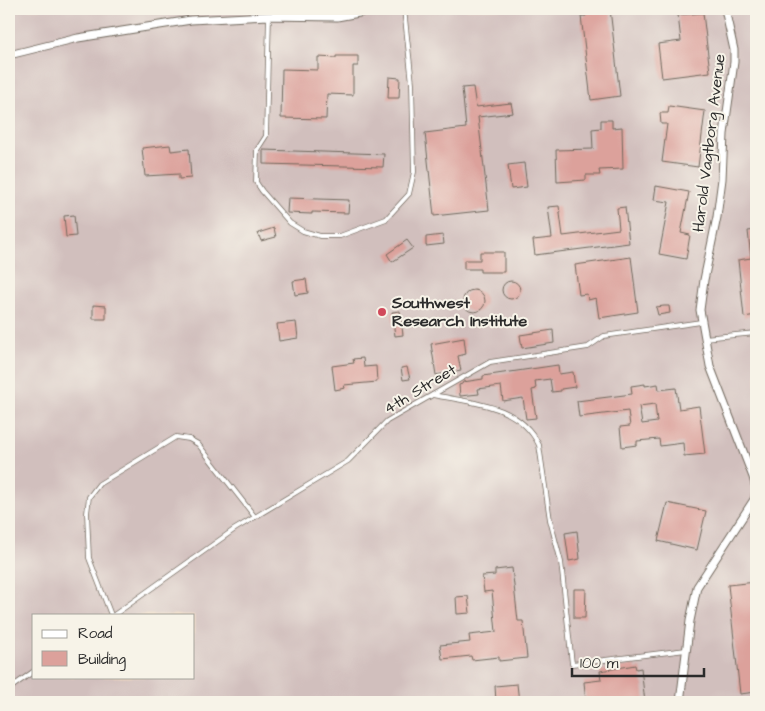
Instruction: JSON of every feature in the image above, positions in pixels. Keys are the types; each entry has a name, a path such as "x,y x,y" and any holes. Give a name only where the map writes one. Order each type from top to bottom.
{"street":[{"path":"9,55 78,38 191,20 269,16 338,17 359,14 369,9"},
{"name":"Harold Vagtborg Avenue","path":"680,702 686,650 697,587 755,498 756,488 754,477 710,366 701,322 700,301 717,217 722,179 724,134 734,62 734,50 725,9"}],"lane":[{"path":"269,16 266,136 257,150 256,182 290,223 303,231 320,236 340,236 386,219 409,194 414,172 412,83 404,9"},
{"name":"4th Street","path":"113,614 235,529 348,461 387,421 490,362 588,347 604,336 701,322"},
{"path":"704,338 756,333"},
{"path":"433,394 508,412 526,425 534,435 539,445 550,520 561,562 572,664 686,650"},
{"path":"112,614 89,558 87,513 89,497 100,484 176,438 189,439 198,444 255,517"},
{"path":"9,689 32,672"}],"shaded area":[{"name":"Southwest Research Institute","path":"9,9 756,9 756,702 9,702"}],"building":[{"path":"585,9 610,9 620,96 591,100 581,16 586,16"},
{"path":"703,13 710,72 662,78 658,44 681,41 678,15"},
{"path":"336,56 358,56 358,66 353,66 353,95 327,94 326,119 281,118 282,69 318,70 318,57 336,58"},
{"path":"389,77 400,78 399,98 388,98"},
{"path":"473,87 476,107 511,103 513,113 478,117 489,210 434,216 425,133 466,128 462,88"},
{"path":"669,106 705,111 698,167 662,162 667,124 661,124 660,113 668,113"},
{"path":"601,120 612,120 612,128 622,127 623,169 599,170 600,175 586,175 586,180 557,182 556,150 593,149 592,129 601,128"},
{"path":"170,145 171,151 189,149 191,178 179,179 179,174 145,176 142,148"},
{"path":"263,150 384,154 383,167 263,164"},
{"path":"524,163 527,187 511,189 508,165"},
{"path":"656,186 689,192 681,233 690,235 686,259 659,254 669,202 654,200"},
{"path":"288,198 349,200 348,213 287,213"},
{"path":"559,206 563,236 619,229 617,208 625,207 629,243 535,255 533,240 552,238 548,207"},
{"path":"74,215 76,236 66,237 64,216"},
{"path":"274,228 276,237 261,241 258,233"},
{"path":"756,230 756,315 744,317 738,260 751,258 748,231"},
{"path":"443,235 444,244 426,246 426,237"},
{"path":"407,240 413,248 392,262 387,254"},
{"path":"480,252 504,252 504,272 480,272 480,269 464,269 464,260 480,260"},
{"path":"631,257 638,312 599,318 596,298 588,300 587,294 579,295 575,265"},
{"path":"306,279 308,293 295,295 293,281"},
{"path":"511,281 517,284 520,290 517,296 511,299 505,296 502,290 505,284"},
{"path":"474,290 482,293 485,301 482,309 474,312 466,309 463,301 466,293"},
{"path":"93,305 106,306 106,319 93,319"},
{"path":"669,306 670,313 658,315 656,307"},
{"path":"400,311 403,335 395,336 392,312"},
{"path":"296,322 298,338 279,341 277,324"},
{"path":"553,330 554,343 522,348 520,335"},
{"path":"464,338 466,354 458,356 461,371 436,375 431,344"},
{"path":"363,358 364,367 376,366 377,382 344,385 345,388 335,390 332,366 354,363 353,359"},
{"path":"558,365 559,374 573,372 575,387 552,392 550,379 535,381 536,389 532,390 536,418 526,419 523,398 503,401 501,386 478,389 479,394 460,396 459,385 463,382 483,379 483,376"},
{"path":"407,367 410,379 403,380 401,368"},
{"path":"658,384 659,390 676,388 679,409 699,406 705,454 684,456 683,443 660,446 659,439 637,441 637,445 622,447 620,427 630,426 628,411 579,417 577,401 632,394 631,386","holes":["655,404 657,422 642,424 639,406"]},
{"path":"667,503 706,511 697,550 658,541"},
{"path":"577,531 580,559 569,561 565,533"},
{"path":"512,568 518,621 523,621 527,658 499,661 499,657 472,660 471,656 442,659 440,645 470,642 469,635 496,632 492,591 484,592 482,576 495,575 495,570"},
{"path":"756,582 756,635 754,636 756,692 740,694 728,585"},
{"path":"574,589 586,589 585,618 574,618"},
{"path":"468,596 470,613 457,614 456,597"},
{"path":"635,665 636,669 641,668 645,702 586,702 584,682 601,680 600,671"},
{"path":"517,684 519,702 496,702 495,686"}],"place":[{"name":"Southwest Research Institute","path":"382,312"}]}
